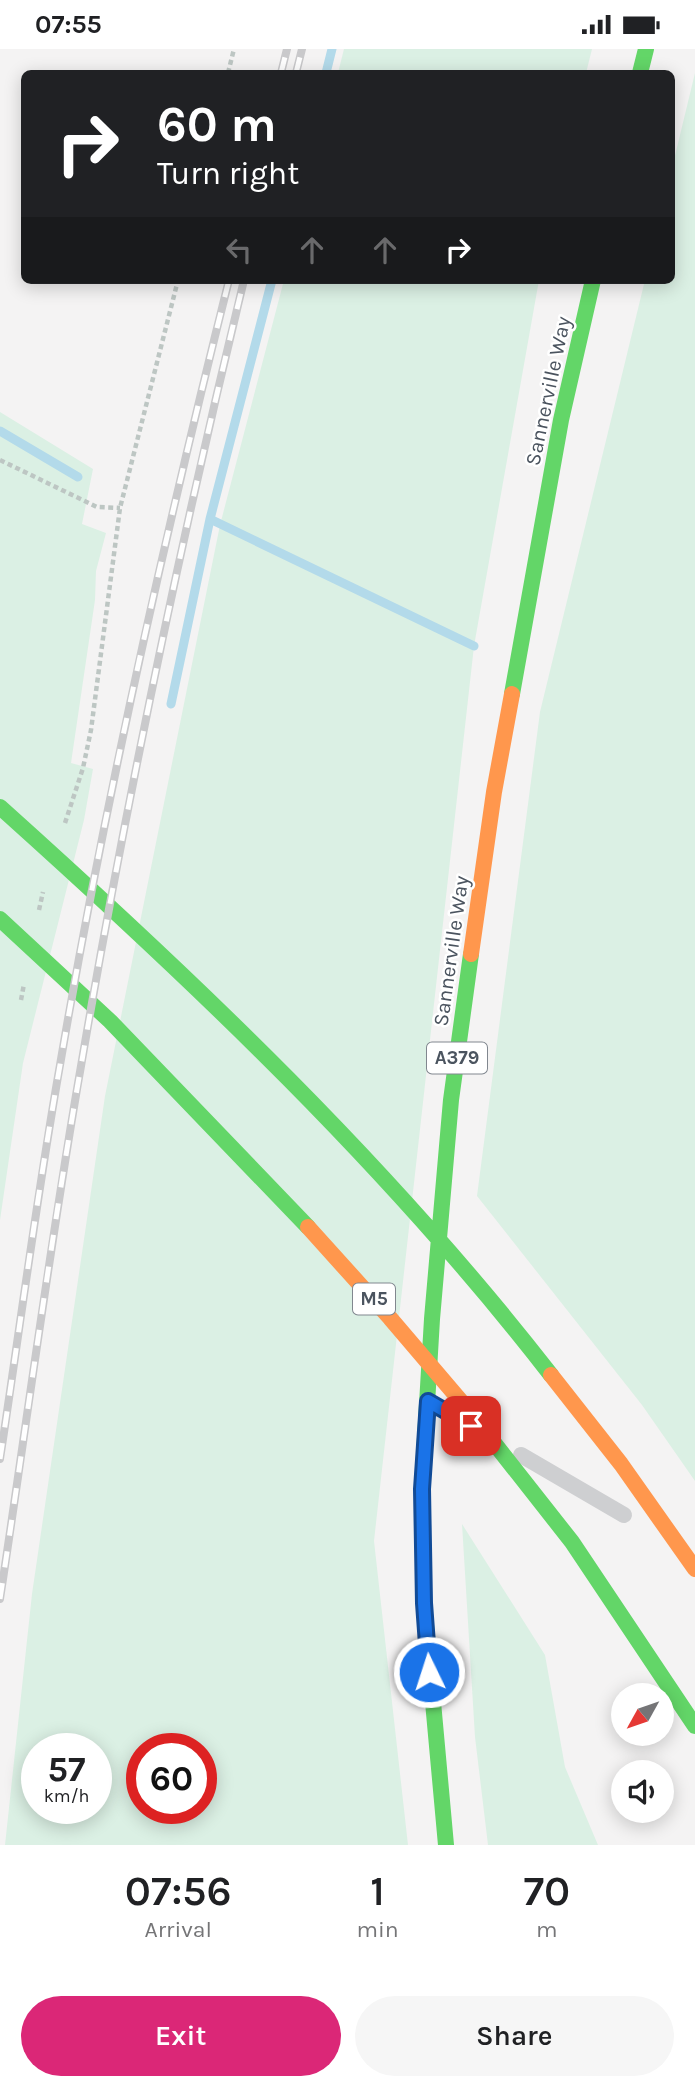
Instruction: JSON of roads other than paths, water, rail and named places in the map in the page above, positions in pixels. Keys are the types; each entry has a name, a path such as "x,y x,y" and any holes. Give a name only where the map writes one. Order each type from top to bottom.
{"main road":[{"path":"641,70 646,49"},
{"name":"Sannerville Way","path":"446,1845 424,1603 422,1489 439,1408 432,1319 451,1100 494,792 561,420 592,284"},
{"path":"0,807 189,979 350,1144 515,1331 613,1454 695,1569"},
{"name":"M5","path":"0,919 167,1079 342,1262 411,1341 555,1519 695,1725"}],"lane":[{"path":"439,1408 624,1515"}],"waterway":[{"path":"327,70 332,49"},
{"path":"171,704 210,519 271,284"},
{"path":"0,431 78,477"},
{"path":"210,519 474,646"}],"railway":[{"path":"282,70 287,49"},
{"path":"297,70 302,49"},
{"path":"0,1459 36,1212 96,867 159,573 228,284"},
{"path":"0,1599 59,1199 117,868 198,475 243,284"}]}
